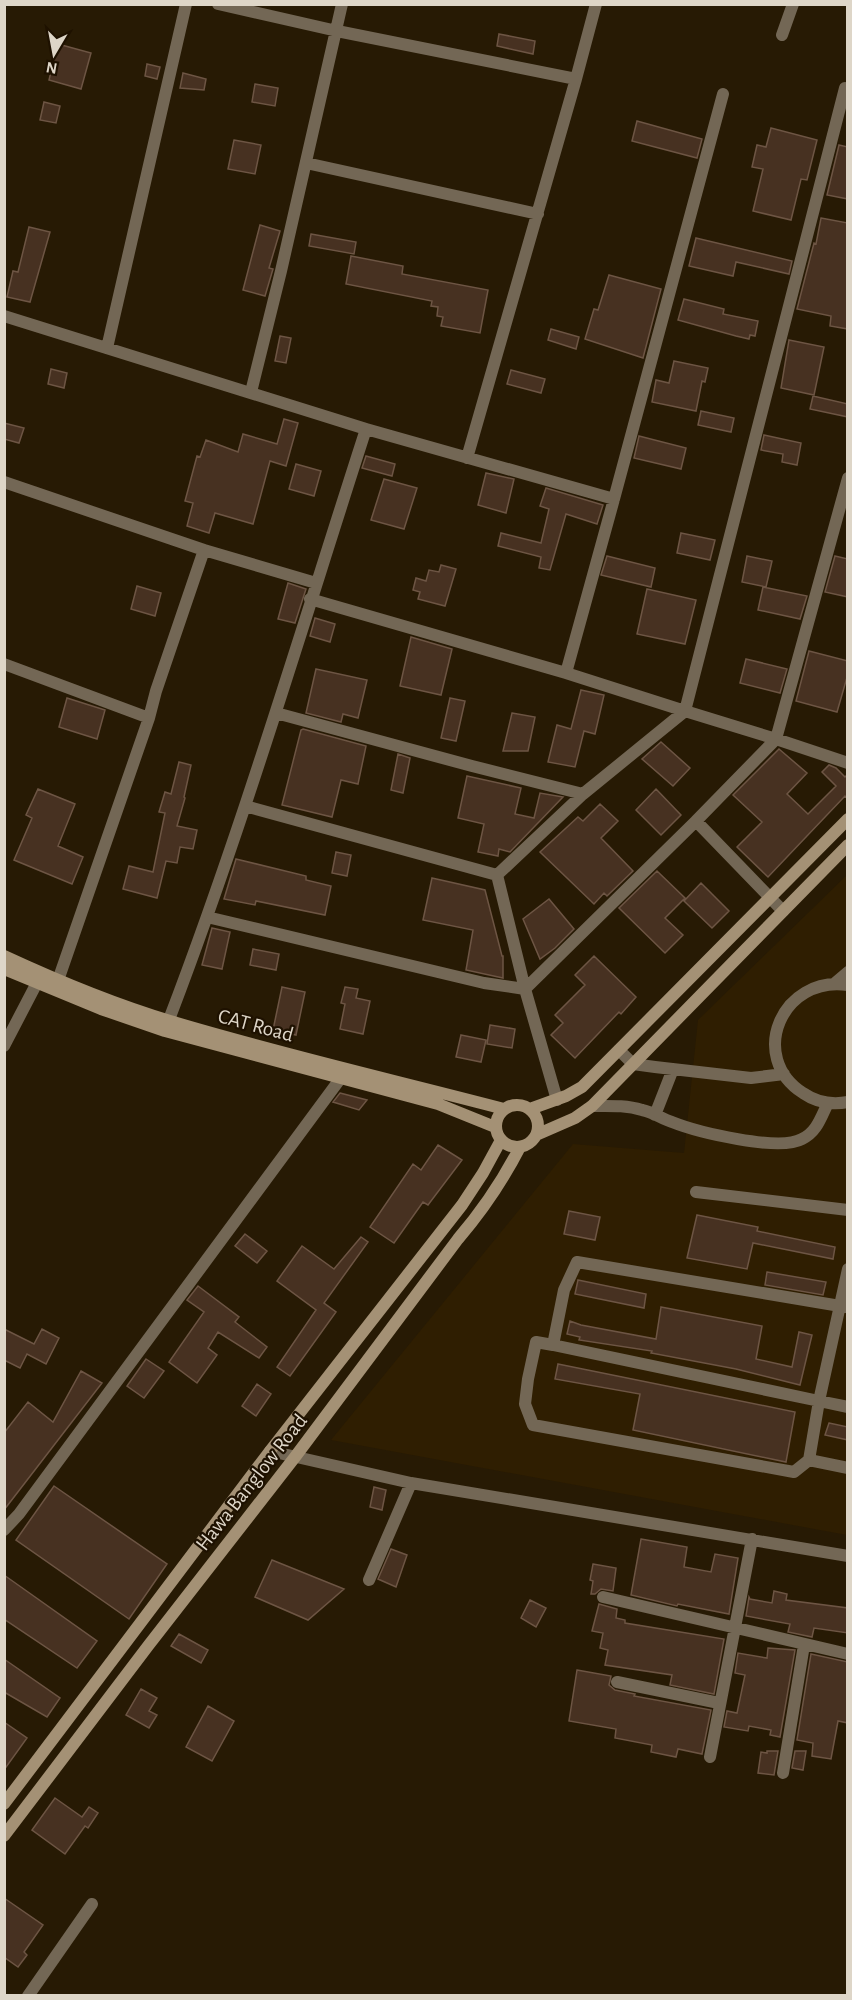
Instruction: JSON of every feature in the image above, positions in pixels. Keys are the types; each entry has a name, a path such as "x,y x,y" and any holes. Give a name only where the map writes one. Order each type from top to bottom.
{"street":[{"path":"106,348 186,4"},
{"path":"218,4 337,31 576,79"},
{"path":"251,392 342,4"},
{"path":"467,458 596,4"},
{"path":"782,35 793,4"},
{"path":"498,874 583,794 685,711 845,88"},
{"path":"566,673 723,94"},
{"path":"306,163 538,214"},
{"path":"4,316 366,429 614,499"},
{"path":"167,1026 245,806 366,429"},
{"path":"525,989 776,739 848,478"},
{"path":"4,482 204,550 316,583"},
{"path":"57,986 204,550"},
{"path":"310,599 566,673 848,763"},
{"path":"4,664 149,718"},
{"path":"276,712 583,794"},
{"path":"245,806 498,874"},
{"path":"530,1109 556,1100 582,1087 848,819"},
{"path":"696,821 783,911"},
{"path":"536,1135 537,1121 530,1109 517,1104 504,1109 499,1114 495,1127 501,1140 513,1147 520,1147 536,1135 575,1118 592,1106 848,845"},
{"path":"498,874 525,989 556,1100"},
{"path":"207,917 484,983 525,989"},
{"name":"CAT Road","path":"4,956 39,978 57,986 167,1026 344,1074 438,1104 495,1127"},
{"name":"CAT Road","path":"4,969 39,978"},
{"path":"848,972 841,985 818,986 801,994 788,1006 779,1022 775,1039 777,1057 784,1074 795,1088 811,1098 828,1103 848,1102"},
{"path":"4,1046 39,978"},
{"path":"619,1050 633,1064 751,1078 784,1074"},
{"path":"655,1115 673,1069"},
{"path":"4,1530 19,1514 344,1074"},
{"name":"CAT Road","path":"344,1074 504,1109"},
{"path":"592,1106 624,1106 673,1123 734,1139 778,1144 800,1141 814,1131 828,1103"},
{"name":"Hawa Banglow Road","path":"4,1804 270,1451 462,1205 501,1140"},
{"name":"Hawa Banglow Road","path":"4,1836 476,1217 504,1179 520,1147"},
{"path":"696,1192 848,1210"},
{"path":"444,1228 458,1239"},
{"path":"553,1345 564,1290 577,1262 843,1306"},
{"path":"848,1269 843,1306 819,1401 809,1460 794,1472 533,1425 525,1404 536,1342 553,1345 819,1401 848,1407"},
{"path":"270,1451 411,1483 848,1556"},
{"path":"809,1460 848,1468"},
{"path":"369,1580 411,1483"},
{"path":"710,1756 752,1539"},
{"path":"603,1597 848,1654"},
{"path":"783,1773 804,1645"},
{"path":"617,1682 719,1703"},
{"path":"33,1766 48,1778"},
{"path":"28,1995 92,1904"}],"shaded area":[{"path":"847,875 847,1535 331,1440 573,1144 684,1153 698,1020"}],"building":[{"path":"499,34 535,41 533,54 497,46"},
{"path":"58,44 91,53 81,89 49,80"},
{"path":"147,64 160,67 157,79 145,76"},
{"path":"183,73 206,79 204,90 180,88"},
{"path":"255,84 278,88 275,106 252,102"},
{"path":"44,102 60,106 56,123 40,120"},
{"path":"637,121 702,139 697,158 632,141"},
{"path":"771,128 817,140 807,180 801,179 791,220 753,211 763,169 752,167 757,145 766,147"},
{"path":"234,140 261,145 255,174 228,169"},
{"path":"839,145 848,147 848,199 827,195"},
{"path":"821,218 848,223 848,329 830,326 831,316 797,309"},
{"path":"260,225 280,231 269,268 273,269 265,296 243,290"},
{"path":"29,227 50,232 30,302 7,297 13,271 18,272"},
{"path":"311,234 356,242 354,254 309,246"},
{"path":"696,238 792,261 789,274 736,262 733,276 689,266"},
{"path":"351,256 403,266 402,274 488,290 480,333 441,326 443,317 437,316 438,307 431,306 432,301 346,284"},
{"path":"609,275 661,289 643,358 585,339 594,309 598,310"},
{"path":"684,299 724,309 723,314 758,321 755,336 750,335 749,339 678,320"},
{"path":"551,329 579,337 576,349 548,340"},
{"path":"280,336 291,338 286,363 275,361"},
{"path":"789,340 824,347 814,395 781,388"},
{"path":"674,361 708,368 705,382 702,381 696,411 652,402 656,380 669,383"},
{"path":"51,369 67,373 64,388 48,384"},
{"path":"511,370 545,379 541,393 507,384"},
{"path":"813,396 848,404 848,417 810,409"},
{"path":"701,411 734,418 731,432 698,425"},
{"path":"284,419 298,423 286,466 270,461 253,524 215,513 209,533 187,526 193,503 185,501 197,456 200,457 206,440 238,452 243,434 277,444"},
{"path":"4,423 24,428 19,443 4,439"},
{"path":"764,435 801,443 797,465 782,462 783,454 761,450"},
{"path":"639,436 686,448 681,469 634,458"},
{"path":"366,456 395,464 392,476 362,468"},
{"path":"296,464 321,471 314,496 289,489"},
{"path":"486,473 514,479 506,513 478,505"},
{"path":"384,479 417,488 404,529 371,520"},
{"path":"546,488 603,505 597,524 566,514 550,570 539,568 541,557 498,546 501,533 541,543 549,509 540,506"},
{"path":"681,533 715,540 710,560 677,553"},
{"path":"607,556 655,568 651,587 601,575"},
{"path":"747,556 772,561 766,587 742,582"},
{"path":"835,556 848,559 848,597 825,592"},
{"path":"441,565 456,569 445,606 418,599 420,592 413,590 416,578 426,581 429,570 439,572"},
{"path":"288,583 306,589 295,623 278,619"},
{"path":"137,586 161,593 155,616 131,609"},
{"path":"763,587 807,596 800,619 758,610"},
{"path":"647,589 696,600 685,644 637,634"},
{"path":"315,618 335,624 330,642 310,636"},
{"path":"411,637 452,649 441,695 400,686"},
{"path":"809,651 848,661 848,674 837,712 796,701"},
{"path":"746,659 787,669 780,693 740,683"},
{"path":"316,669 367,680 358,718 343,714 341,722 306,713"},
{"path":"581,690 604,695 595,734 584,731 575,767 548,762 557,725 571,729"},
{"path":"67,698 105,710 97,739 59,727"},
{"path":"450,698 465,701 456,741 441,738"},
{"path":"512,713 535,717 528,751 503,751"},
{"path":"303,729 366,746 358,784 341,780 332,817 282,805"},
{"path":"661,742 690,768 673,786 642,759"},
{"path":"779,749 807,773 787,794 808,814 836,786 822,772 829,765 845,777 848,774 848,799 845,796 768,877 737,847 762,822 733,795"},
{"path":"398,754 410,758 403,793 391,790"},
{"path":"179,762 191,765 177,826 197,830 193,849 180,847 177,863 166,861 157,898 123,889 129,866 153,872 165,813 159,812 165,792 171,794"},
{"path":"467,776 521,788 515,814 534,818 540,793 563,797 510,852 499,849 498,856 478,852 484,824 458,818"},
{"path":"38,789 75,804 58,846 83,857 72,884 14,860 32,818 26,815"},
{"path":"656,789 681,815 661,835 636,810"},
{"path":"600,804 618,821 601,838 633,871 607,896 604,893 594,904 540,852 578,817 583,821"},
{"path":"336,852 351,855 347,876 332,873"},
{"path":"236,859 306,876 306,880 331,886 325,915 256,901 255,905 224,899"},
{"path":"657,871 685,898 665,918 683,935 665,953 619,908"},
{"path":"432,878 485,890 503,956 503,978 466,970 473,930 423,920"},
{"path":"701,883 729,911 712,928 684,901"},
{"path":"549,899 574,929 540,959 523,919"},
{"path":"212,928 230,932 222,969 202,965"},
{"path":"253,949 279,954 276,970 250,965"},
{"path":"594,956 636,997 575,1058 551,1035 563,1023 555,1015 585,985 575,975"},
{"path":"282,987 305,992 296,1035 273,1030"},
{"path":"345,987 358,989 356,998 370,1001 363,1034 340,1029 345,1004 341,1003"},
{"path":"490,1025 515,1029 512,1048 487,1044"},
{"path":"461,1035 486,1040 481,1062 456,1057"},
{"path":"340,1093 367,1100 359,1110 333,1102"},
{"path":"438,1145 462,1160 428,1205 423,1202 394,1243 370,1227 413,1164 421,1170"},
{"path":"569,1211 600,1217 595,1240 564,1234"},
{"path":"697,1215 758,1227 757,1231 835,1247 833,1259 753,1243 747,1269 687,1258"},
{"path":"245,1234 267,1251 257,1263 235,1246"},
{"path":"361,1237 368,1242 324,1303 336,1312 290,1376 277,1367 316,1310 277,1281 302,1246 334,1269"},
{"path":"767,1272 826,1282 823,1295 765,1285"},
{"path":"578,1280 646,1294 644,1308 575,1294"},
{"path":"198,1286 239,1317 235,1322 267,1347 259,1358 218,1332 208,1348 217,1355 197,1383 169,1362 204,1312 187,1300"},
{"path":"661,1307 762,1326 756,1359 792,1367 799,1332 812,1335 800,1385 736,1369 651,1353 652,1351 579,1340 580,1337 567,1334 570,1321 656,1339"},
{"path":"4,1329 34,1344 42,1329 59,1338 46,1364 27,1354 20,1368 4,1360"},
{"path":"146,1359 164,1371 144,1398 127,1386"},
{"path":"558,1364 795,1412 786,1462 633,1430 640,1394 555,1379"},
{"path":"81,1371 102,1383 4,1510 4,1433 28,1402 53,1422"},
{"path":"257,1384 271,1394 256,1416 242,1406"},
{"path":"829,1423 848,1427 848,1440 825,1435"},
{"path":"54,1486 167,1564 129,1619 16,1540"},
{"path":"374,1487 386,1490 382,1510 370,1507"},
{"path":"641,1539 687,1547 684,1567 711,1572 715,1554 738,1558 729,1614 678,1604 677,1606 631,1595"},
{"path":"391,1549 407,1555 396,1587 378,1579"},
{"path":"272,1560 344,1589 308,1620 255,1597"},
{"path":"593,1564 616,1568 613,1591 601,1589 591,1594 593,1581 590,1580"},
{"path":"4,1575 97,1641 77,1668 4,1619"},
{"path":"774,1591 787,1594 786,1600 848,1608 848,1633 814,1628 812,1637 788,1632 790,1624 746,1616 749,1597 772,1603"},
{"path":"530,1600 546,1608 536,1627 521,1618"},
{"path":"599,1604 617,1609 616,1618 625,1620 625,1623 724,1639 714,1694 670,1685 672,1675 605,1665 608,1650 600,1648 603,1633 592,1631"},
{"path":"179,1634 208,1650 201,1663 171,1646"},
{"path":"768,1648 795,1650 780,1737 770,1735 771,1730 749,1726 748,1731 724,1727 727,1711 737,1713 745,1675 735,1673 738,1653 767,1658"},
{"path":"811,1654 848,1662 848,1723 838,1721 831,1759 812,1756 813,1743 797,1740"},
{"path":"4,1659 60,1698 47,1717 4,1692"},
{"path":"577,1670 611,1676 609,1685 615,1690 635,1694 634,1696 711,1710 702,1754 678,1749 676,1757 651,1752 652,1745 615,1738 616,1729 569,1721"},
{"path":"141,1689 157,1698 149,1711 157,1715 149,1728 126,1715"},
{"path":"208,1706 234,1721 212,1761 186,1747"},
{"path":"4,1722 27,1738 4,1770"},
{"path":"767,1751 778,1751 774,1775 758,1773 761,1752 767,1753"},
{"path":"795,1751 806,1751 803,1770 792,1768"},
{"path":"55,1798 82,1817 89,1807 98,1813 88,1828 85,1826 65,1854 32,1830"},
{"path":"4,1898 43,1925 24,1952 27,1955 18,1967 4,1957"}]}
